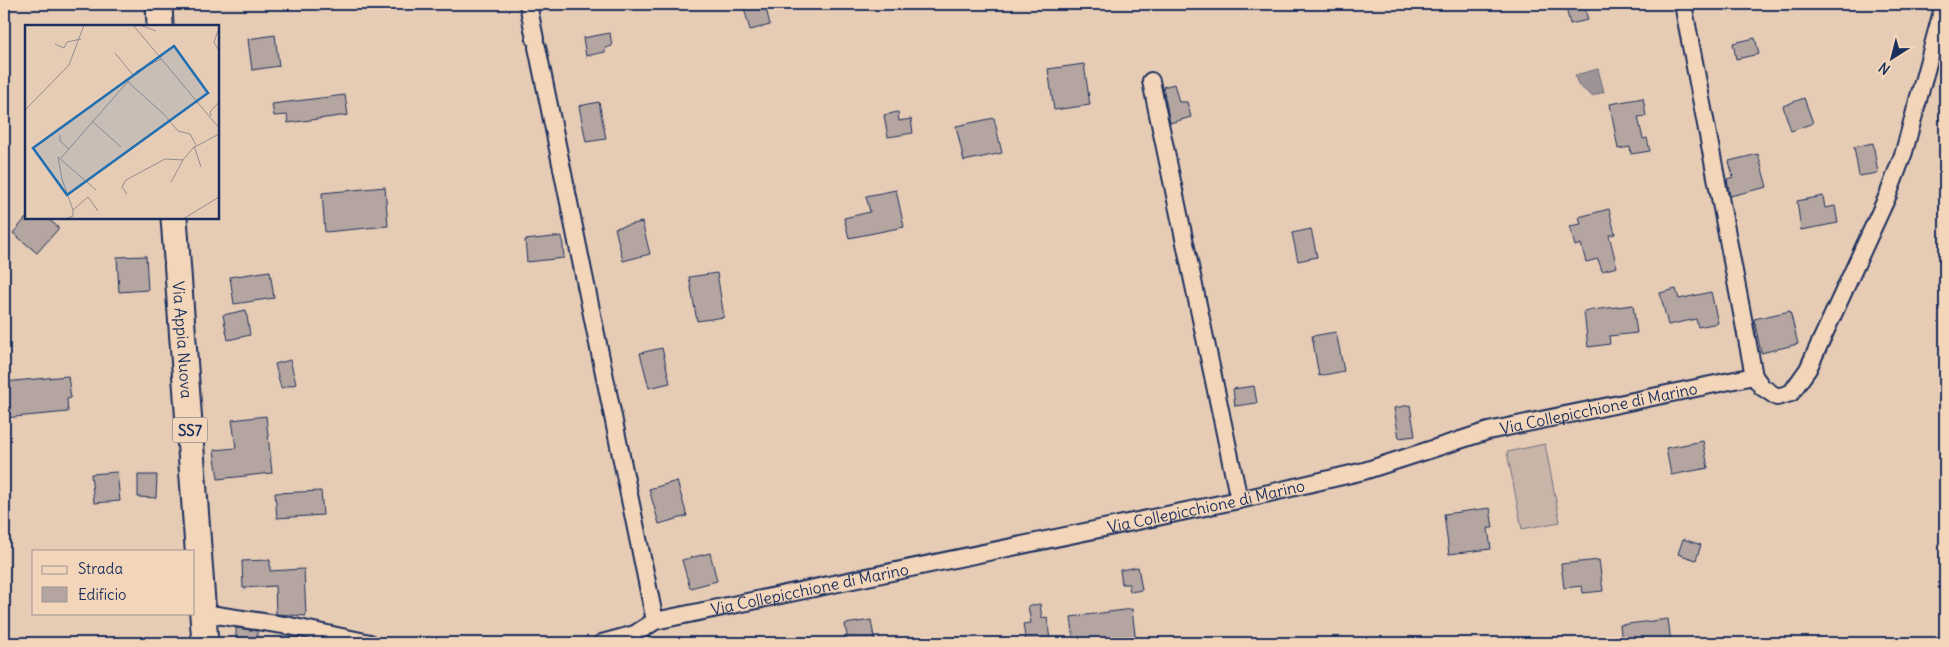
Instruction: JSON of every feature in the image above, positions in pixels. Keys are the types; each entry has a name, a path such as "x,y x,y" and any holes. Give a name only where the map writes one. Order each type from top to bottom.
{"main road":[{"path":"159,4 160,25"},
{"name":"Via Appia Nuova","path":"174,219 205,643"}],"street":[{"path":"528,4 655,621 635,634 602,643"},
{"path":"1683,4 1754,376 1766,391 1777,397 1782,397 1790,392 1808,369 1888,195 1906,143 1944,4"},
{"path":"1151,81 1238,500"},
{"name":"Via Collepicchione di Marino","path":"655,621 1238,500 1364,471 1488,430 1754,376"},
{"path":"203,613 290,626 370,643"}],"shaded area":[{"path":"1598,69 1604,92 1592,96 1578,85 1575,75"},
{"path":"1545,444 1560,522 1522,529 1507,452"}],"building":[{"path":"743,4 765,4 770,25 750,30"},
{"path":"1565,4 1584,4 1588,20 1570,24"},
{"path":"610,33 612,46 605,48 605,52 586,56 583,38"},
{"path":"275,35 279,66 252,70 248,39"},
{"path":"1755,38 1759,54 1736,59 1733,43"},
{"path":"1084,64 1090,105 1054,110 1048,69"},
{"path":"1174,84 1179,102 1187,102 1191,117 1170,123 1163,87"},
{"path":"345,95 348,115 288,123 287,115 274,116 272,104"},
{"path":"1643,98 1646,116 1638,117 1643,139 1647,138 1650,151 1631,154 1630,147 1618,149 1610,104"},
{"path":"1804,98 1813,123 1791,131 1783,106"},
{"path":"599,102 606,139 586,142 579,106"},
{"path":"898,112 899,121 911,119 913,133 888,137 884,115"},
{"path":"994,118 1002,153 964,161 956,126"},
{"path":"1873,143 1878,173 1859,176 1854,147"},
{"path":"1758,154 1767,187 1730,196 1727,179 1733,177 1729,161"},
{"path":"385,187 388,226 325,232 322,193"},
{"path":"896,190 904,227 849,238 844,218 870,212 866,196"},
{"path":"1823,196 1825,208 1835,206 1838,223 1801,230 1797,201"},
{"path":"1609,209 1615,234 1609,235 1617,267 1602,271 1598,259 1586,262 1581,244 1575,246 1570,226 1581,224 1579,217"},
{"path":"25,219 48,219 59,228 37,253 13,233"},
{"path":"642,222 650,254 623,261 615,228"},
{"path":"1311,229 1317,257 1298,261 1292,233"},
{"path":"562,236 564,258 527,262 525,240"},
{"path":"146,256 148,290 119,292 117,257"},
{"path":"270,271 274,298 234,304 230,277"},
{"path":"717,273 724,317 697,321 689,277"},
{"path":"1676,289 1679,299 1711,292 1718,323 1698,327 1696,319 1668,325 1660,293"},
{"path":"1633,305 1637,333 1609,336 1610,344 1588,347 1584,311"},
{"path":"246,310 250,335 228,340 223,315"},
{"path":"1790,311 1798,344 1761,353 1754,319"},
{"path":"1336,332 1344,371 1319,376 1312,336"},
{"path":"662,348 670,383 649,388 640,353"},
{"path":"290,360 296,384 281,388 275,364"},
{"path":"68,376 71,398 67,399 68,412 4,418 4,382"},
{"path":"1254,386 1257,403 1235,406 1233,389"},
{"path":"1410,405 1415,436 1399,438 1394,408"},
{"path":"266,416 272,473 218,479 214,450 236,448 232,420"},
{"path":"1703,441 1708,468 1671,475 1666,448"},
{"path":"117,472 120,501 94,503 91,474"},
{"path":"138,475 157,475 156,498 138,497"},
{"path":"677,481 687,516 659,524 649,489"},
{"path":"321,491 323,515 277,518 275,493"},
{"path":"1490,508 1493,528 1488,528 1491,549 1449,554 1444,514"},
{"path":"1683,539 1701,545 1696,560 1678,554"},
{"path":"710,553 717,581 690,588 682,560"},
{"path":"270,560 270,571 304,569 306,616 276,614 275,586 243,588 242,561"},
{"path":"1599,560 1603,591 1583,593 1582,586 1564,588 1561,564"},
{"path":"1138,567 1142,590 1130,592 1129,584 1122,584 1120,570"},
{"path":"1040,604 1042,618 1047,617 1050,640 1026,643 1023,624 1031,623 1028,606"},
{"path":"1132,609 1136,643 1074,641 1071,617"},
{"path":"1668,619 1671,643 1622,643 1620,625"},
{"path":"871,620 875,643 848,643 845,624"},
{"path":"236,628 257,631 257,643 236,643"}]}
